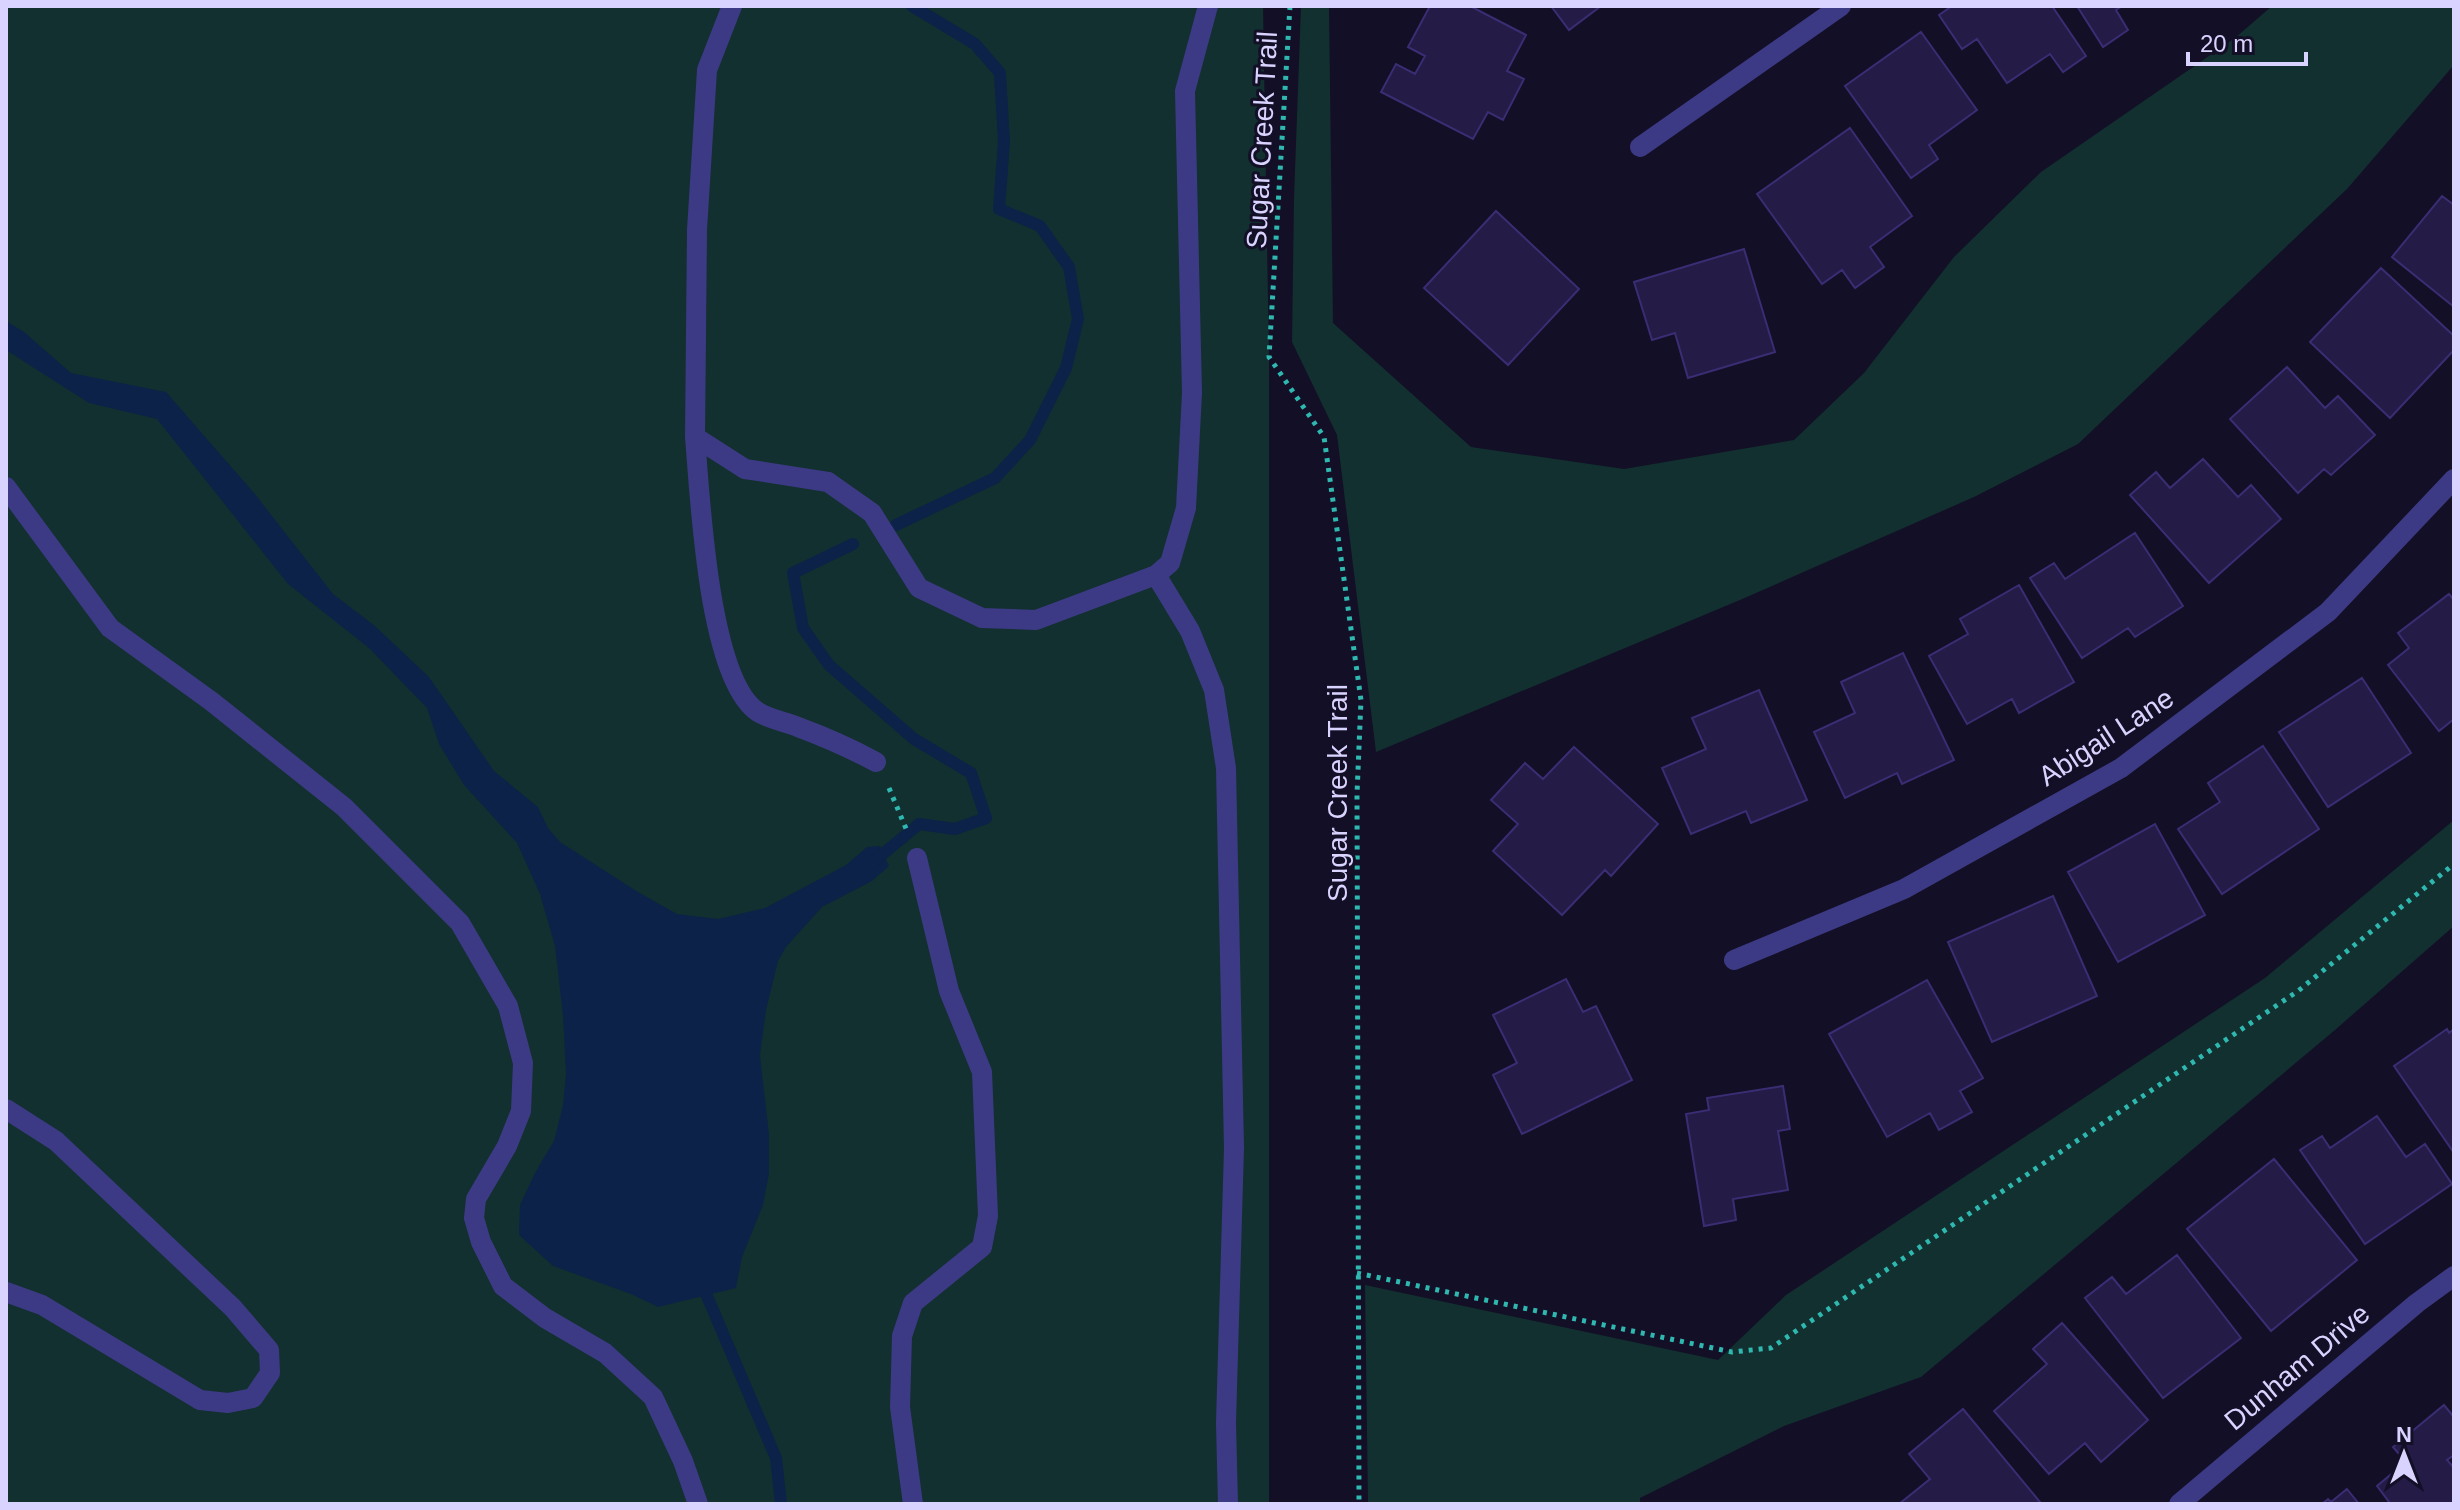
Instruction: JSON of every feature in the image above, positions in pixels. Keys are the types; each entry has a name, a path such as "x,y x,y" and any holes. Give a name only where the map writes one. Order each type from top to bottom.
{"street":[{"path":"732,6 707,70 697,230 695,437 704,542 717,628 734,682 757,711 843,744 876,762"},
{"path":"695,437 745,469 828,482 872,513 919,588 982,618 1036,620 1156,575 1170,563 1186,508 1192,393 1185,91 1208,6"},
{"path":"1640,147 1841,6"},
{"name":"Abigail Lane","path":"1734,960 1904,889 2121,768 2328,612 2454,479"},
{"path":"6,487 110,628 211,701 344,807 460,923 508,1006 523,1063 521,1111 507,1146 476,1199 474,1218 481,1242 503,1286 545,1318 605,1353 653,1397 683,1461 698,1504"},
{"path":"1156,575 1190,631 1214,690 1226,768 1234,1148 1226,1423 1228,1504"},
{"path":"913,1504 900,1407 902,1336 913,1303 982,1247 988,1216 982,1072 949,991 917,858"},
{"path":"6,1109 56,1141 233,1308 269,1350 270,1373 253,1398 228,1403 200,1400 42,1305 6,1292"},
{"name":"Dunham Drive","path":"2179,1504 2417,1303 2454,1276"}],"path":[{"name":"Sugar Creek Trail","path":"1290,6 1269,357 1324,437 1361,700 1357,794 1359,1504"},
{"path":"876,762 894,798 917,858"},
{"path":"1357,1273 1732,1352 1771,1348 2298,991 2454,864"}],"green space":[{"path":"6,6 1263,6 1269,357 1269,1504 6,1504"},
{"path":"1301,6 1329,6 1333,323 1471,447 1624,469 1794,440 1864,373 1954,257 2041,172 2235,38 2272,6 2454,6 2454,65 2347,189 2078,444 1974,497 1740,600 1376,752 1337,435 1292,342"},
{"path":"2454,820 2454,926 2335,1030 1921,1377 1784,1426 1640,1498 1640,1504 1368,1504 1365,1285 1718,1360 1786,1295 2265,978"}],"water":[{"path":"6,321 24,332 71,373 166,392 254,493 333,594 375,626 429,677 494,771 538,807 548,828 560,842 638,892 677,914 718,919 765,908 846,865 867,847 880,846 889,866 872,881 822,907 786,947 778,961 766,1010 760,1055 769,1135 769,1173 763,1205 742,1257 736,1288 658,1307 553,1266 519,1235 520,1205 554,1141 563,1105 566,1074 555,946 540,894 517,843 464,785 439,744 427,708 369,648 288,584 157,419 89,403 6,350"}],"building":[{"path":"1430,6 1470,6 1526,35 1507,71 1524,79 1503,120 1488,112 1473,139 1381,92 1396,64 1415,74 1425,56 1408,47"},
{"path":"1551,6 1601,6 1569,30"},
{"path":"1952,6 2052,6 2086,56 2063,72 2050,54 2007,83 1977,39 1962,49 1939,15"},
{"path":"2077,6 2122,6 2116,10 2128,30 2103,47"},
{"path":"1921,32 1977,110 1929,145 1938,159 1911,178 1845,86"},
{"path":"1850,128 1912,216 1870,247 1884,267 1855,288 1842,270 1822,284 1757,194"},
{"path":"2442,196 2454,205 2454,307 2392,257"},
{"path":"1496,211 1579,289 1508,365 1424,288"},
{"path":"1744,249 1775,352 1688,378 1675,333 1652,340 1634,282"},
{"path":"2381,268 2454,336 2454,350 2390,418 2310,342"},
{"path":"2287,367 2325,408 2338,396 2375,435 2331,475 2324,469 2298,493 2230,419"},
{"path":"2203,459 2238,497 2251,485 2281,519 2209,583 2130,495 2156,472 2170,488"},
{"path":"2135,533 2183,606 2135,637 2128,628 2082,658 2030,578 2054,563 2065,579"},
{"path":"2019,585 2074,682 2019,713 2012,699 1967,724 1929,656 1968,634 1960,619"},
{"path":"2449,594 2454,600 2454,719 2439,731 2388,665 2409,648 2398,633"},
{"path":"1903,653 1954,760 1902,784 1897,773 1845,798 1814,732 1855,713 1841,682"},
{"path":"2362,678 2411,753 2328,807 2279,732"},
{"path":"1759,690 1807,800 1751,823 1746,811 1691,834 1662,768 1706,749 1692,718"},
{"path":"2263,746 2319,829 2222,894 2178,829 2220,802 2208,783"},
{"path":"1574,747 1658,824 1611,876 1605,870 1562,915 1493,851 1518,824 1491,800 1525,763 1543,779"},
{"path":"2155,824 2205,915 2118,962 2068,872"},
{"path":"2053,896 2097,996 1992,1042 1948,942"},
{"path":"1566,979 1583,1012 1596,1006 1632,1080 1522,1134 1493,1075 1517,1063 1493,1015"},
{"path":"1927,980 1983,1078 1960,1091 1972,1112 1939,1130 1930,1113 1887,1137 1829,1034"},
{"path":"2447,1029 2449,1033 2454,1029 2454,1153 2394,1066"},
{"path":"1783,1086 1790,1129 1778,1131 1788,1190 1733,1199 1736,1220 1704,1226 1686,1114 1709,1110 1707,1098"},
{"path":"2377,1116 2406,1157 2425,1144 2452,1184 2365,1244 2300,1150 2322,1136 2330,1148"},
{"path":"2274,1159 2357,1260 2271,1331 2187,1229"},
{"path":"2177,1255 2241,1338 2163,1398 2085,1298 2112,1277 2126,1294"},
{"path":"2062,1323 2148,1420 2101,1462 2085,1443 2049,1474 1994,1411 2047,1364 2033,1349"},
{"path":"2444,1405 2454,1417 2454,1455 2447,1460 2454,1468 2454,1504 2387,1504 2389,1502 2377,1486 2406,1462 2393,1447"},
{"path":"1963,1409 2040,1502 1899,1504 1930,1479 1909,1454"},
{"path":"2347,1489 2359,1504 2322,1504 2328,1499 2331,1502"}],"waterway":[{"path":"896,525 995,478 1030,440 1066,368 1078,319 1069,267 1040,226 999,209 1004,142 1000,73 975,44 912,6"},
{"path":"853,544 793,573 803,628 829,665 914,739 971,773 986,818 955,829 919,824 872,863"},
{"path":"704,1282 707,1296 776,1458 781,1504"}]}
